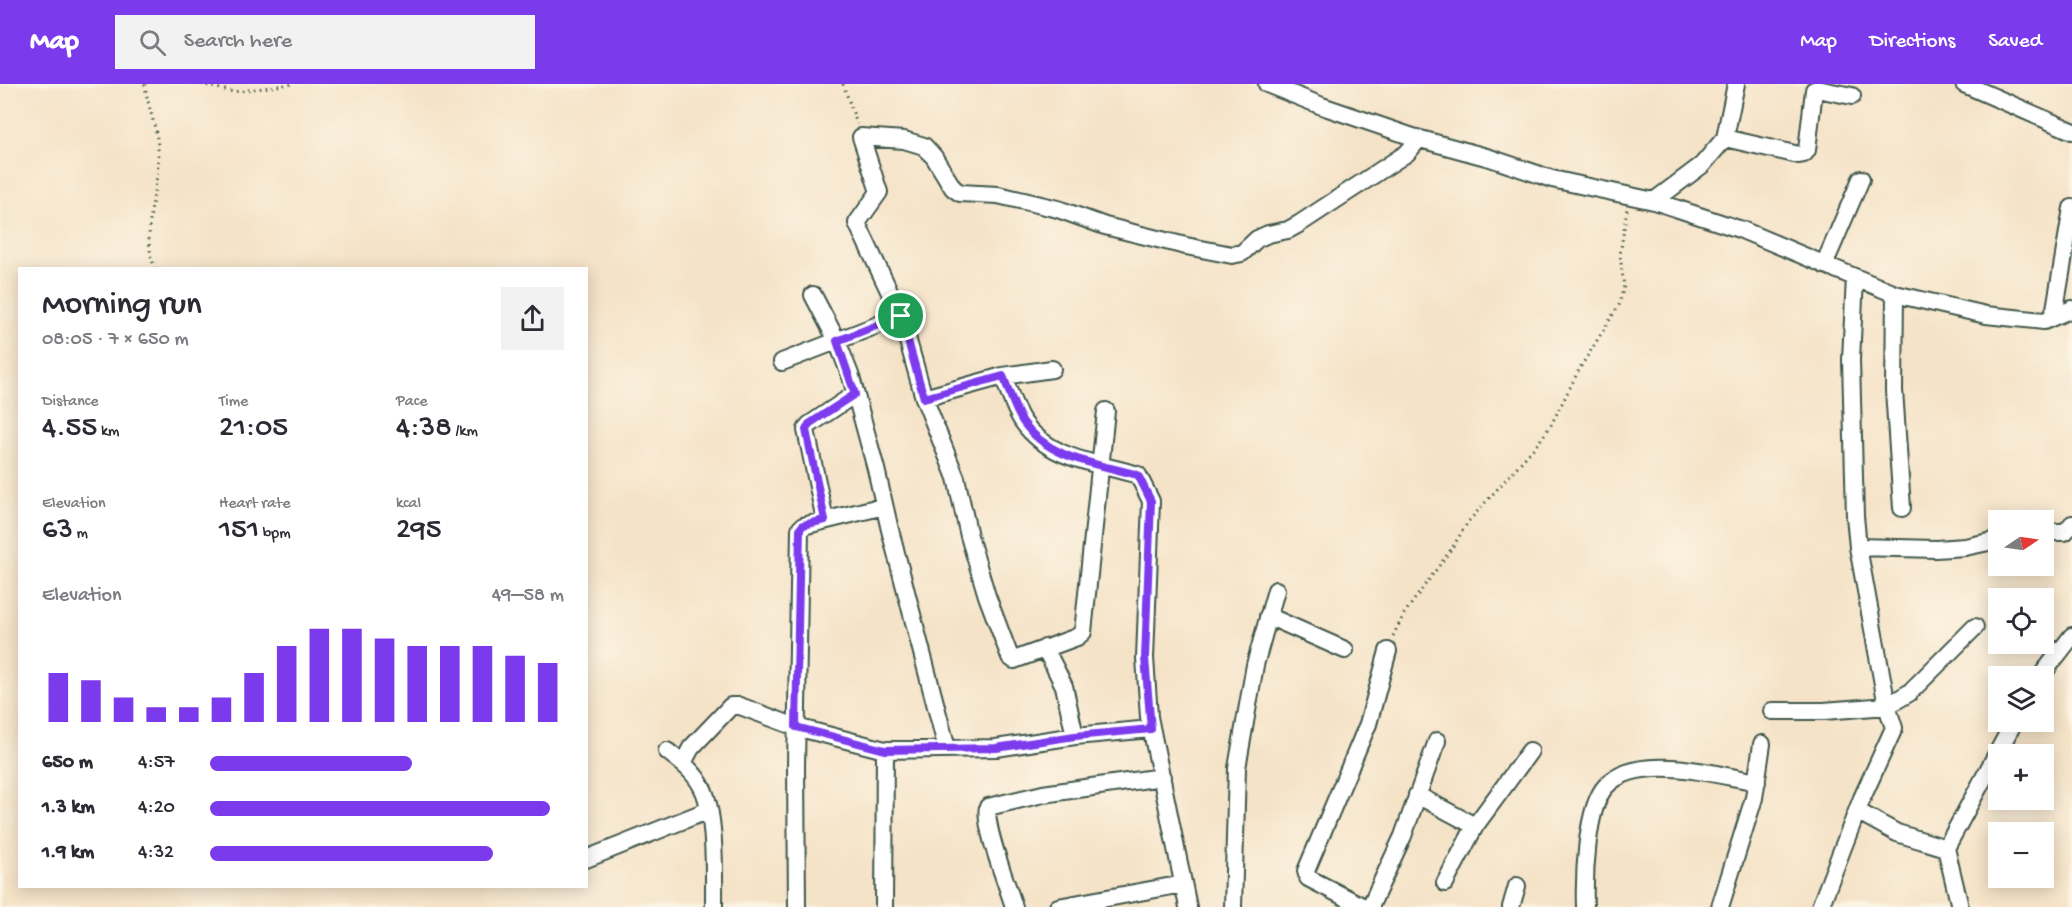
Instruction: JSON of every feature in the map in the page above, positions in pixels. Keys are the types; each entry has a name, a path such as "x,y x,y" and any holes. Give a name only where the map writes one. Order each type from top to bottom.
{"street":[{"path":"1267,84 1322,106 1419,139 1490,158 1552,179 1654,201 1742,230 1895,294 1986,315 2044,321 2061,314 2055,309 2072,208"},
{"path":"1654,201 1702,165 1725,138 1736,84"},
{"path":"1964,84 2072,131"},
{"path":"1725,138 1803,154 1807,150 1814,90 1852,96"},
{"path":"1106,411 1083,632 1077,637 1014,660 1010,657 987,597 969,536 956,478 924,398 901,316 857,223 879,192 861,137 904,140 924,146 934,157 953,188 960,193 998,195 1058,209 1105,226 1232,255 1242,253 1257,239 1288,230 1299,224 1407,153 1419,139"},
{"path":"1824,265 1861,179"},
{"path":"1855,277 1851,360 1855,516 1858,547 1890,715"},
{"path":"1895,294 1894,390 1902,508"},
{"path":"813,295 837,341 855,394 947,749"},
{"path":"782,362 901,316"},
{"path":"924,398 1003,376 1052,369"},
{"path":"1003,376 1022,420 1038,440 1059,453 1138,475 1151,501 1145,658 1151,729 1188,907"},
{"path":"825,520 806,430 809,424 855,394"},
{"path":"797,907 796,727 800,529 803,525 884,506"},
{"path":"1858,547 1936,549 1965,547 1988,542"},
{"path":"1233,907 1238,768 1255,665 1276,590"},
{"path":"1268,616 1345,650"},
{"path":"1820,907 1857,811 1890,715 1975,627"},
{"path":"2049,666 2072,636"},
{"path":"1045,648 1064,686 1075,736"},
{"path":"1364,907 1308,878 1306,871 1368,724 1388,651"},
{"path":"683,763 691,748 731,706 740,706 796,727 885,750 996,748 1075,736 1151,729"},
{"path":"1772,711 1890,715"},
{"path":"1960,907 1946,848 2009,732"},
{"path":"1370,907 1402,836 1437,741"},
{"path":"1720,907 1758,782 1762,744"},
{"path":"884,907 885,750"},
{"path":"667,751 683,763 703,788 709,810 715,854 714,907"},
{"path":"1445,883 1475,826 1530,751"},
{"path":"1585,907 1585,862 1598,798 1607,785 1628,772 1671,768 1758,782"},
{"path":"1014,907 989,829 986,814 988,807 1043,794 1162,777"},
{"path":"1417,795 1475,826"},
{"path":"588,859 709,810"},
{"path":"1857,811 1897,833 1946,848"},
{"path":"1058,907 1184,884"},
{"path":"1511,907 1517,886"}],"path":[{"path":"145,84 158,149 149,238 150,255 155,267"},
{"path":"201,84 233,92 293,84"},
{"path":"843,84 861,137"},
{"path":"1388,651 1404,614 1468,522 1539,442 1551,425 1580,368 1619,304 1624,279 1620,255 1629,196"}],"route":[{"path":"901,316 924,398 1003,376 1022,420 1038,440 1059,453 1138,475 1145,486 1151,501 1145,658 1151,729 1075,736 996,748 885,750 796,727 800,529 803,525 825,520 806,430 809,424 855,394 837,341 901,316"}]}
